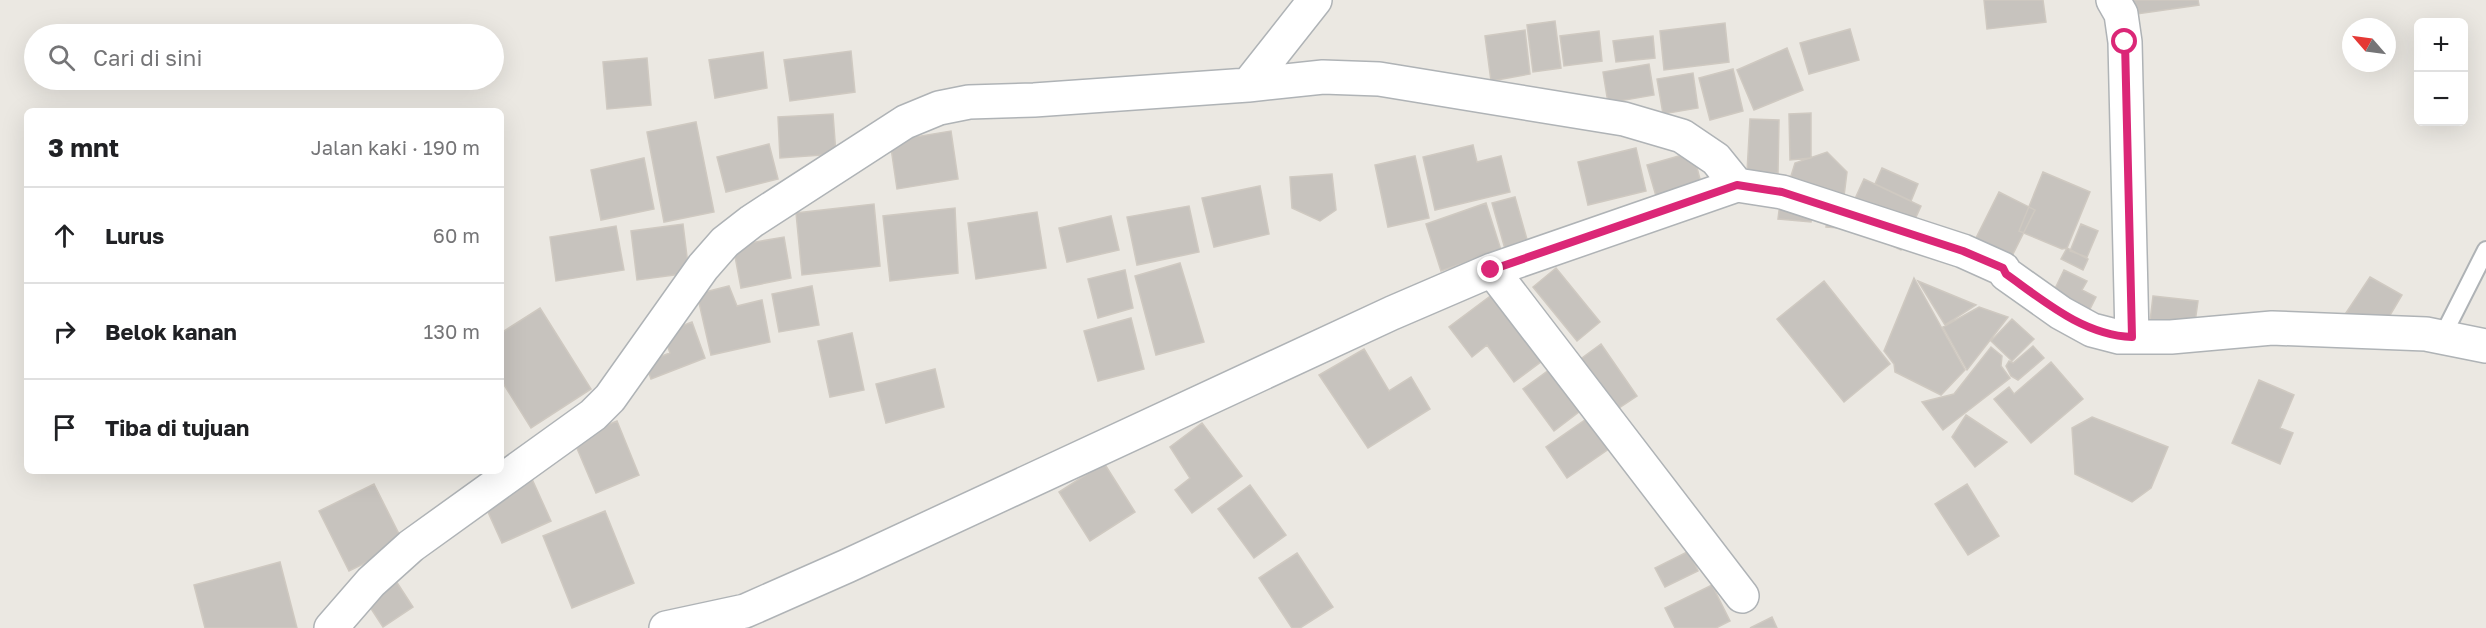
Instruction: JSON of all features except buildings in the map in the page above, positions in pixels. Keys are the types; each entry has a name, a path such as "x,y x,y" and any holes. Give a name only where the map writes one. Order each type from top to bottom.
{"street":[{"path":"1248,85 1315,0"},
{"path":"2113,0 2121,14 2125,42 2132,337"},
{"path":"331,628 370,582 411,546 593,415 610,398 703,267 725,242 752,221 888,132 939,108 969,102 1034,100 1248,85 1323,77 1380,79 1624,119 1682,136 1716,159 1737,185"},
{"path":"666,628 745,611 847,567 1381,318 1491,270 1737,185 1782,192 1963,251 2003,268 2006,274 2061,313 2092,330 2119,337 2171,338 2271,328 2426,334 2486,346"},
{"path":"1491,270 1742,596"}],"lane":[{"path":"2442,337 2486,250"}],"route":[{"path":"1491,270 1737,185 1782,192 1963,251 2003,268 2006,274 2061,313 2092,330 2119,337 2132,337 2125,42"}]}
